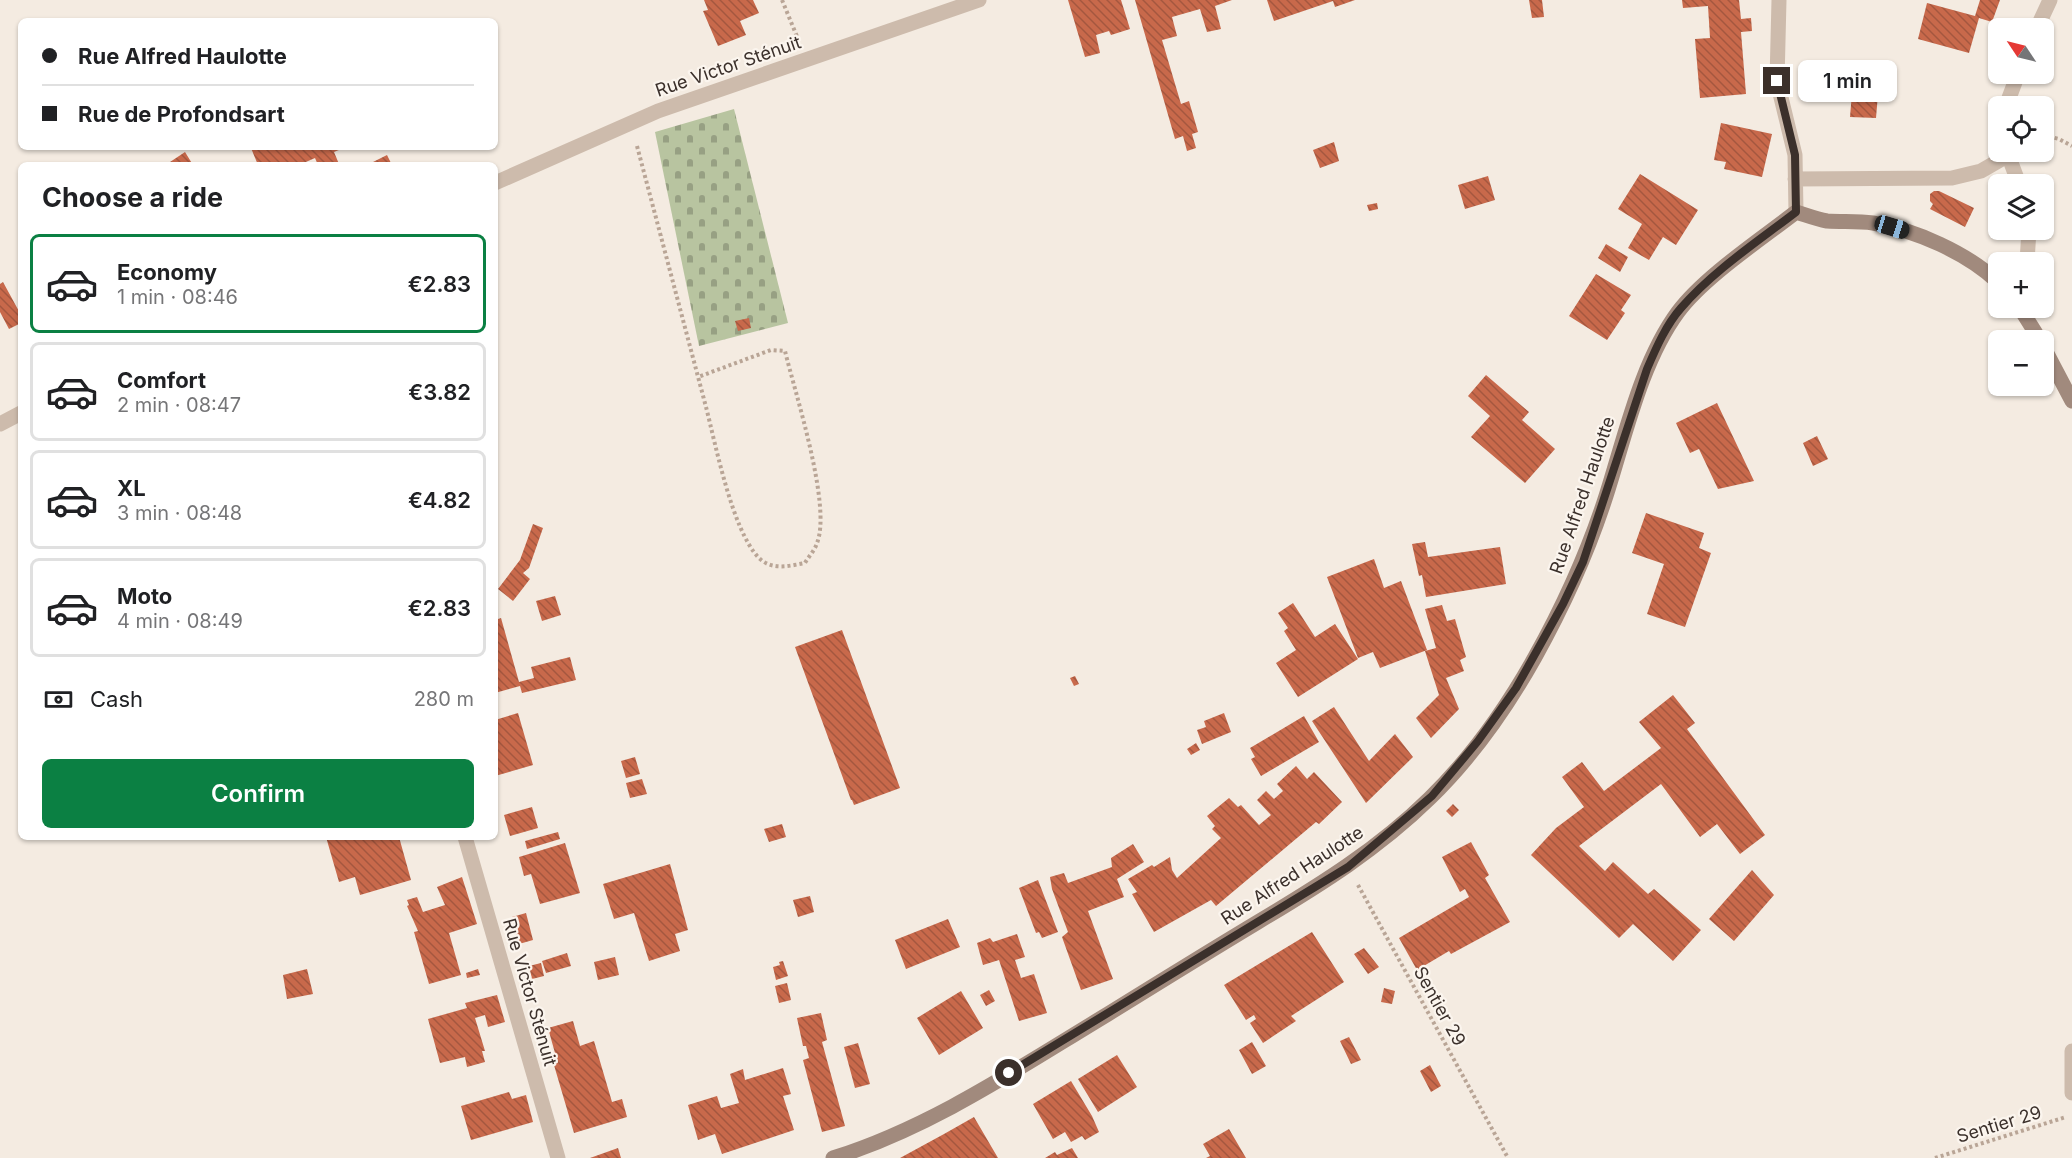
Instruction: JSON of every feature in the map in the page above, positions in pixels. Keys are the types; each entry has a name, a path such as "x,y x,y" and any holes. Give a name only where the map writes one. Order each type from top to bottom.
{"street":[{"name":"Rue Victor Sténuit","path":"498,182 631,121 979,0"},
{"path":"1779,0 1777,81 1795,155 1796,212 1824,220 1872,223 1909,232 1953,250 1988,273"},
{"path":"2042,18 2050,0"},
{"path":"1796,179 1952,178 1981,171 1995,162"},
{"name":"Rue Alfred Haulotte","path":"834,1158 894,1136 943,1112 1348,867 1432,796 1478,741 1516,688 1563,604 1583,562 1647,369 1668,326 1680,309 1703,285 1796,212"},
{"path":"2054,366 2072,400"},
{"path":"0,424 18,415"},
{"name":"Rue Victor Sténuit","path":"466,840 558,1158"},
{"path":"2072,1051 2072,1093"}],"path":[{"path":"782,0 807,59"},
{"path":"631,121 726,484 743,535 759,559 778,567 805,563 818,542 822,507 785,351 771,350 698,377"},
{"path":"2054,138 2072,146"},
{"name":"Sentier 29","path":"1348,867 1508,1158"},
{"name":"Sentier 29","path":"1935,1158 2072,1115"}],"green space":[{"path":"734,109 788,323 699,346 655,132"}],"building":[{"path":"704,0 753,0 759,13 740,21 746,35 718,46 703,11 708,10"},
{"path":"1068,0 1121,0 1130,29 1111,35 1109,31 1096,35 1100,53 1085,57"},
{"path":"1135,0 1232,0 1215,6 1221,29 1207,32 1200,9 1172,17 1177,36 1162,40 1181,104 1189,101 1198,132 1192,134 1196,148 1187,151 1183,136 1175,139"},
{"path":"1267,0 1355,0 1335,7 1333,1 1274,21"},
{"path":"1529,0 1542,0 1544,17 1532,18"},
{"path":"1682,0 1739,0 1741,19 1751,18 1752,31 1741,32 1746,94 1700,98 1695,39 1710,38 1708,6 1683,8"},
{"path":"1980,0 2000,0 1993,18 1988,18 1988,21 1979,18 1969,53 1918,39 1927,3 1975,16"},
{"path":"1852,93 1878,94 1876,118 1850,117"},
{"path":"1721,123 1772,134 1762,177 1724,169 1726,162 1714,160"},
{"path":"1334,142 1339,161 1320,168 1313,150"},
{"path":"252,150 339,150 334,152 338,162 317,162 315,158 306,162 257,162"},
{"path":"185,152 191,162 170,162"},
{"path":"387,155 390,162 373,162"},
{"path":"1640,174 1698,210 1676,245 1663,237 1649,260 1628,248 1642,224 1618,209"},
{"path":"1488,176 1495,200 1465,209 1458,185"},
{"path":"1939,191 1974,208 1965,227 1930,209 1933,204 1930,201 1930,194"},
{"path":"1377,203 1378,209 1369,211 1367,205"},
{"path":"1606,244 1628,257 1620,272 1598,258"},
{"path":"1596,274 1631,295 1621,310 1625,313 1607,340 1569,316"},
{"path":"3,282 18,310 18,324 9,329 0,312 0,284"},
{"path":"749,318 751,328 738,331 735,321"},
{"path":"1486,375 1529,412 1522,420 1555,449 1525,483 1471,437 1490,416 1468,396"},
{"path":"1717,403 1754,481 1718,489 1699,449 1690,453 1676,423"},
{"path":"1817,436 1828,459 1813,466 1803,443"},
{"path":"1646,513 1704,533 1699,548 1711,553 1685,627 1647,614 1664,564 1632,553"},
{"path":"533,524 543,528 529,568 523,573 530,579 513,601 498,589 520,560"},
{"path":"1425,542 1428,557 1500,547 1506,584 1426,597 1412,544"},
{"path":"1374,559 1384,588 1401,581 1427,650 1380,668 1373,652 1358,658 1327,577"},
{"path":"555,596 561,615 542,621 536,601"},
{"path":"1293,603 1315,637 1335,624 1358,659 1298,697 1276,663 1296,650 1284,631 1288,628 1278,613"},
{"path":"1442,605 1447,621 1455,619 1466,657 1460,660 1464,671 1446,678 1459,709 1431,738 1416,718 1439,695 1425,651 1436,648 1425,609"},
{"path":"501,618 519,682 534,678 531,667 570,657 576,680 522,693 520,686 498,692 498,619"},
{"path":"842,630 900,788 854,805 795,647"},
{"path":"1075,676 1079,684 1074,686 1070,678"},
{"path":"1673,695 1695,723 1687,729 1765,835 1740,854 1717,824 1700,837 1661,784 1579,846 1605,871 1613,862 1648,894 1654,889 1701,930 1673,961 1633,924 1619,938 1531,855 1556,828 1584,807 1562,777 1582,762 1604,791 1661,748 1639,722"},
{"path":"1334,707 1369,761 1395,734 1413,757 1366,803 1312,721"},
{"path":"518,713 533,765 498,775 498,719"},
{"path":"1224,713 1231,732 1202,744 1197,730 1206,727 1204,721"},
{"path":"1304,716 1319,742 1261,776 1251,759 1255,757 1250,748"},
{"path":"1196,743 1200,750 1191,755 1187,749"},
{"path":"635,757 640,774 626,778 621,761"},
{"path":"1296,766 1307,779 1314,772 1342,802 1319,824 1316,822 1216,906 1211,900 1154,932 1132,894 1137,892 1128,879 1170,857 1172,870 1177,878 1221,838 1212,829 1215,826 1207,816 1229,798 1238,807 1241,805 1259,825 1271,815 1257,800 1266,791 1274,799 1283,791 1277,784"},
{"path":"642,779 647,794 630,798 626,783"},
{"path":"1453,804 1459,810 1452,817 1446,811"},
{"path":"532,807 538,828 510,836 504,815"},
{"path":"782,824 786,837 769,842 764,829"},
{"path":"558,832 560,839 527,849 525,841"},
{"path":"327,840 400,840 411,880 360,895 355,877 339,882"},
{"path":"1471,842 1489,875 1485,878 1510,922 1451,954 1449,951 1417,970 1399,938 1469,897 1465,889 1460,892 1442,857"},
{"path":"565,843 580,893 540,904 531,874 524,876 519,857"},
{"path":"1133,844 1144,862 1117,879 1124,897 1088,911 1113,979 1081,990 1062,937 1068,932 1052,889 1050,877 1064,873 1068,883 1112,867 1111,858"},
{"path":"670,864 688,930 675,934 680,951 649,961 634,913 614,919 603,884"},
{"path":"1752,870 1774,895 1734,941 1709,919"},
{"path":"462,877 477,924 449,933 461,975 429,984 414,932 418,931 407,906 409,905 407,900 417,897 423,912 445,905 437,887"},
{"path":"1038,880 1058,932 1042,938 1039,932 1036,933 1019,888"},
{"path":"810,896 814,912 798,917 793,900"},
{"path":"526,913 533,940 519,944 512,917"},
{"path":"948,919 960,947 906,969 895,940"},
{"path":"1312,932 1344,982 1291,1016 1296,1021 1263,1043 1250,1023 1256,1019 1254,1015 1246,1020 1224,985"},
{"path":"1017,934 1025,957 1015,960 1021,978 1034,974 1047,1013 1019,1021 999,960 983,965 977,943 990,938 993,942"},
{"path":"1364,948 1379,967 1368,974 1354,954"},
{"path":"567,953 571,966 546,973 542,961"},
{"path":"615,957 619,975 598,980 594,962"},
{"path":"783,961 788,976 776,980 773,967 780,965 779,962"},
{"path":"541,963 544,976 532,979 529,966"},
{"path":"307,969 313,994 287,999 283,975"},
{"path":"478,969 480,975 467,978 466,973"},
{"path":"787,983 791,1000 779,1003 775,986"},
{"path":"1384,988 1395,991 1392,1004 1381,1002"},
{"path":"989,990 995,1001 986,1006 980,995"},
{"path":"961,991 983,1028 939,1055 917,1018"},
{"path":"497,995 505,1022 488,1027 485,1015 475,1018 485,1051 482,1051 485,1062 467,1067 465,1057 440,1063 428,1019 467,1008 465,1003"},
{"path":"821,1013 827,1040 822,1042 845,1126 822,1132 803,1060 809,1058 806,1046 803,1046 797,1018"},
{"path":"573,1021 580,1046 594,1041 612,1102 622,1099 627,1117 574,1133 551,1055 555,1053 548,1028"},
{"path":"1349,1037 1361,1060 1351,1064 1340,1041"},
{"path":"1252,1042 1266,1066 1252,1074 1239,1050"},
{"path":"858,1043 870,1084 855,1088 844,1047"},
{"path":"1117,1055 1137,1087 1098,1112 1078,1079"},
{"path":"1430,1065 1441,1086 1431,1092 1420,1071"},
{"path":"783,1068 791,1094 783,1096 794,1130 722,1154 715,1134 698,1140 688,1105 717,1096 721,1108 739,1103 730,1074 743,1069 745,1080"},
{"path":"1071,1081 1099,1132 1085,1140 1082,1136 1071,1142 1065,1132 1053,1139 1033,1104"},
{"path":"509,1092 512,1099 526,1095 533,1122 471,1140 461,1106"},
{"path":"974,1117 998,1158 900,1158 944,1134"},
{"path":"1229,1129 1246,1158 1206,1158 1210,1156 1203,1144"},
{"path":"618,1148 621,1158 590,1158"},
{"path":"1072,1148 1078,1158 1045,1158 1055,1152 1057,1155"}],"route":[{"path":"1009,1073 1348,867 1432,796 1478,741 1535,657 1583,562 1647,369 1668,326 1680,309 1703,285 1796,212 1795,155 1777,81"}]}
